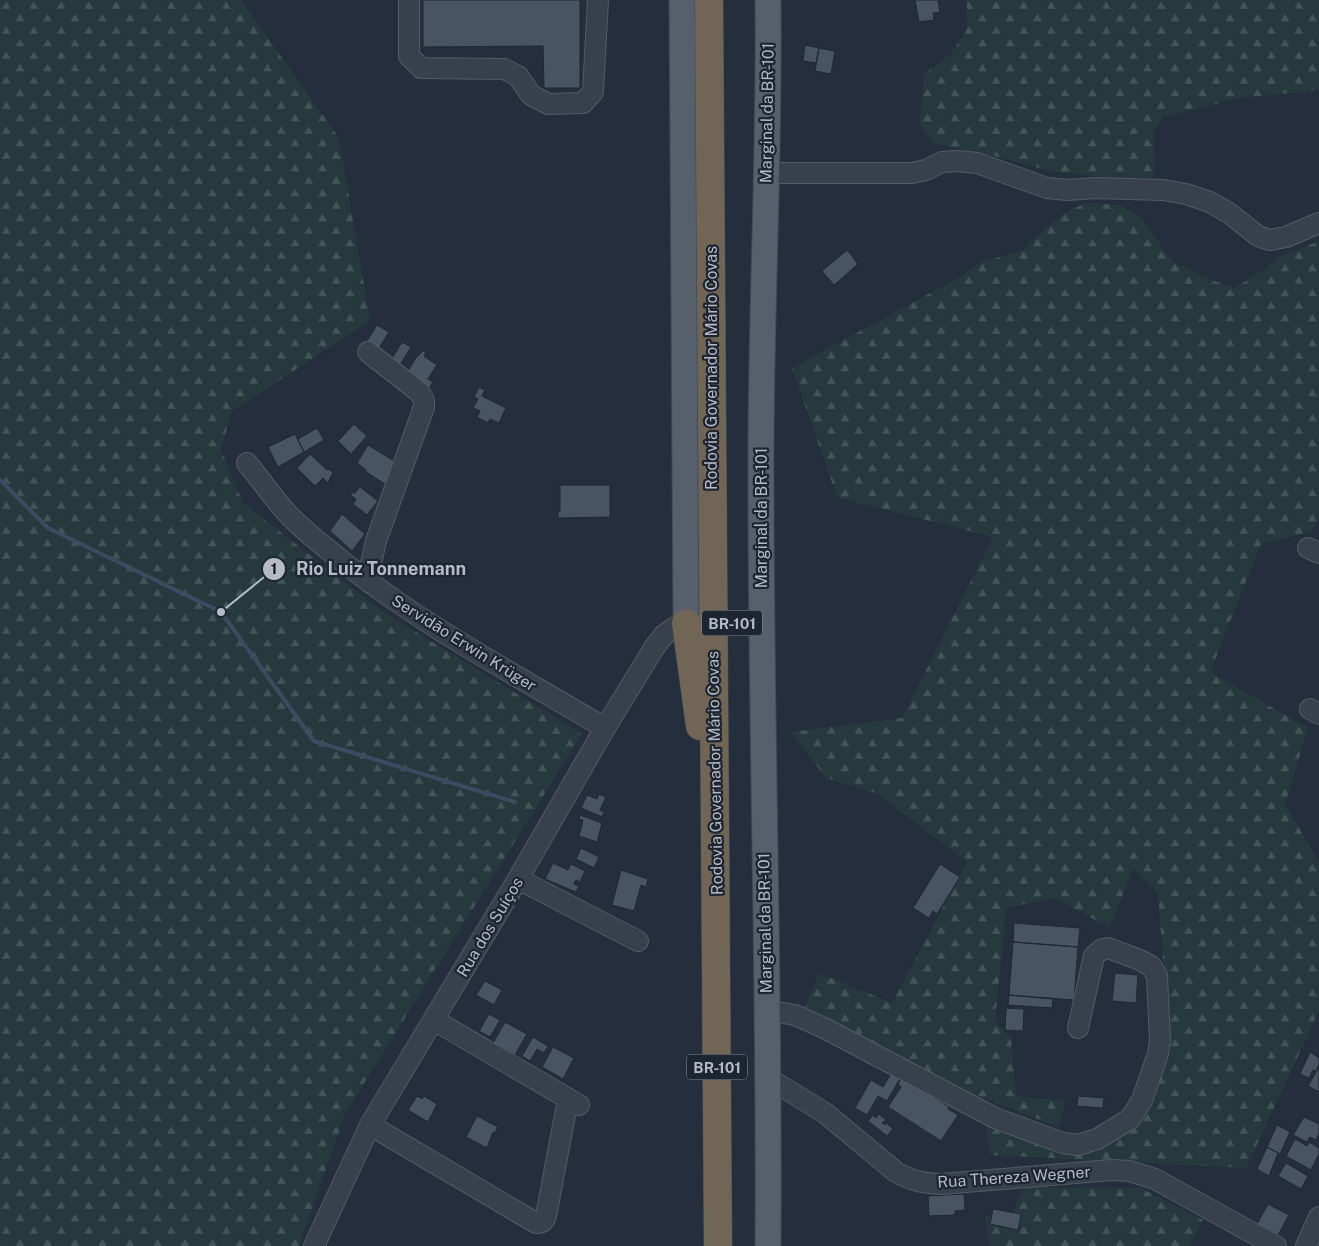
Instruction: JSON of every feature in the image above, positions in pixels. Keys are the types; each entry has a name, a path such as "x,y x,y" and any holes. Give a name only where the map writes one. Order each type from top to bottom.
{"highway":[{"name":"Rodovia Governador Mário Covas","path":"709,0 718,1246"},
{"name":"Rodovia Governador Mário Covas","path":"728,0 737,1246"},
{"path":"686,624 716,850"}],"main road":[{"path":"682,0 686,624"},
{"name":"Marginal da BR-101","path":"768,0 767,173 762,321 761,482 768,1078 768,1246"}],"street":[{"path":"409,0 409,56 421,68 504,69 518,76 531,95 548,104 583,104 593,92 598,0"},
{"path":"767,173 912,173 926,170 942,162 977,163 1047,188 1068,190 1095,188 1163,190 1186,194 1210,202 1229,213 1258,236 1270,240 1286,237 1319,223"},
{"path":"368,352 419,392 424,400 424,407 376,541 370,568 370,583"},
{"name":"Servidão Erwin Krüger","path":"247,463 291,517 370,583 449,636 605,728"},
{"name":"Rua dos Suíços","path":"314,1246 370,1125 518,879 605,728 664,635 675,626 686,624"},
{"path":"518,879 638,941"},
{"path":"766,1010 794,1015 826,1029 995,1118 1063,1143 1078,1145 1097,1139 1130,1119 1142,1100 1158,1054 1160,1040 1157,976 1151,966 1108,948 1098,951 1094,956 1078,1028"},
{"path":"370,1125 536,1223 544,1221 574,1102 434,1020"},
{"name":"Rua Thereza Wegner","path":"768,1078 825,1113 896,1172 921,1184 1129,1171 1155,1179 1276,1246"},
{"path":"1306,1246 1319,1217"}],"green space":[{"path":"0,0 241,0 339,138 370,321 232,411 221,449 243,503 382,611 582,734 345,1114 299,1246 0,1246"},
{"path":"967,0 1319,0 1319,90 1240,98 1163,117 1153,133 1155,171 1152,178 1105,177 1054,172 994,156 932,143 920,125 924,74 951,54 967,29"},
{"path":"1086,203 1120,205 1140,216 1172,261 1204,277 1234,288 1265,269 1278,257 1319,241 1319,518 1313,531 1261,544 1210,672 1308,728 1285,804 1319,862 1319,1011 1246,1168 990,1155 985,1119 1077,1149 1142,1117 1170,1056 1158,893 1133,868 1110,928 1055,898 1006,908 995,1021 1011,1038 1016,1096 1066,1101 1058,1127 974,1094 805,1007 819,973 892,1003 967,862 876,793 826,778 791,732 902,718 993,537 837,497 792,368 960,277 981,262 1022,251 1064,213"},
{"path":"1025,1187 1141,1188 1203,1220 1190,1246 990,1246 985,1216 1011,1215"}],"building":[{"path":"423,0 580,0 580,88 544,88 543,46 423,47"},
{"path":"915,0 938,0 940,12 933,13 934,20 919,22"},
{"path":"805,45 819,48 816,63 803,61"},
{"path":"819,48 835,51 831,74 815,71"},
{"path":"847,250 858,264 834,285 822,271"},
{"path":"377,325 389,332 379,348 367,341"},
{"path":"402,342 411,347 400,365 391,360"},
{"path":"423,351 426,353 424,356 437,365 428,379 433,382 426,392 404,378 415,359"},
{"path":"479,387 485,390 482,396 506,408 499,423 490,419 488,423 477,417 480,411 473,408 478,399 474,397"},
{"path":"354,424 367,436 351,454 338,441"},
{"path":"317,428 324,440 304,452 298,439"},
{"path":"295,434 304,452 278,467 268,447"},
{"path":"368,445 399,464 385,484 366,472 357,463"},
{"path":"310,454 327,470 333,472 328,483 323,478 315,486 297,468"},
{"path":"560,485 610,485 610,517 558,518 558,511 560,511"},
{"path":"360,487 378,501 367,515 353,504 356,499 350,495 353,492 354,494"},
{"path":"342,514 365,534 352,551 330,531"},
{"path":"599,794 606,797 600,810 604,812 602,817 581,808 587,795 597,799"},
{"path":"580,815 602,823 597,842 579,836 583,820 579,819"},
{"path":"581,848 599,857 594,868 576,859"},
{"path":"553,863 568,870 571,864 585,871 580,882 576,880 574,884 579,886 576,892 545,879"},
{"path":"940,864 960,877 937,914 933,911 929,918 913,908"},
{"path":"621,870 648,879 646,887 641,885 634,911 612,905"},
{"path":"1014,923 1080,928 1078,947 1013,942"},
{"path":"1013,942 1078,947 1074,1000 1009,995"},
{"path":"1115,973 1138,975 1136,1003 1112,1001"},
{"path":"485,981 502,990 494,1005 476,995"},
{"path":"1009,995 1053,999 1052,1008 1008,1005"},
{"path":"1006,1008 1024,1009 1023,1031 1005,1030"},
{"path":"489,1014 500,1020 490,1037 479,1031"},
{"path":"505,1022 527,1034 515,1055 493,1043"},
{"path":"533,1037 548,1046 544,1053 537,1049 530,1061 522,1056"},
{"path":"553,1047 574,1058 563,1079 542,1067"},
{"path":"1310,1052 1319,1058 1319,1064 1316,1071 1313,1070 1309,1078 1300,1074"},
{"path":"1319,1067 1319,1092 1308,1086"},
{"path":"892,1072 901,1077 887,1101 878,1096 867,1115 855,1108 871,1080 883,1087"},
{"path":"902,1077 949,1107 948,1109 958,1115 941,1141 888,1107 901,1087 898,1084"},
{"path":"417,1096 422,1099 424,1096 437,1104 428,1122 408,1110"},
{"path":"1078,1096 1104,1098 1103,1108 1077,1106"},
{"path":"879,1114 886,1120 882,1123 885,1125 886,1123 893,1129 887,1136 868,1121 873,1115 876,1118"},
{"path":"477,1116 498,1127 495,1133 493,1132 487,1148 466,1137"},
{"path":"1304,1117 1319,1124 1319,1134 1316,1140 1310,1137 1307,1142 1293,1135"},
{"path":"1277,1125 1290,1132 1280,1154 1267,1147"},
{"path":"1295,1139 1307,1146 1309,1142 1319,1148 1319,1154 1311,1170 1286,1156"},
{"path":"1267,1147 1278,1153 1269,1176 1257,1169"},
{"path":"1286,1163 1308,1176 1301,1189 1278,1176"},
{"path":"964,1194 965,1210 955,1211 955,1215 929,1216 928,1196"},
{"path":"1268,1204 1289,1215 1278,1235 1257,1224"},
{"path":"993,1209 1021,1214 1018,1230 990,1224"}],"waterway":[{"path":"0,480 48,528 221,612 314,741 515,802"}],"place":[{"name":"Rio Luiz Tonnemann","path":"221,612"}]}
